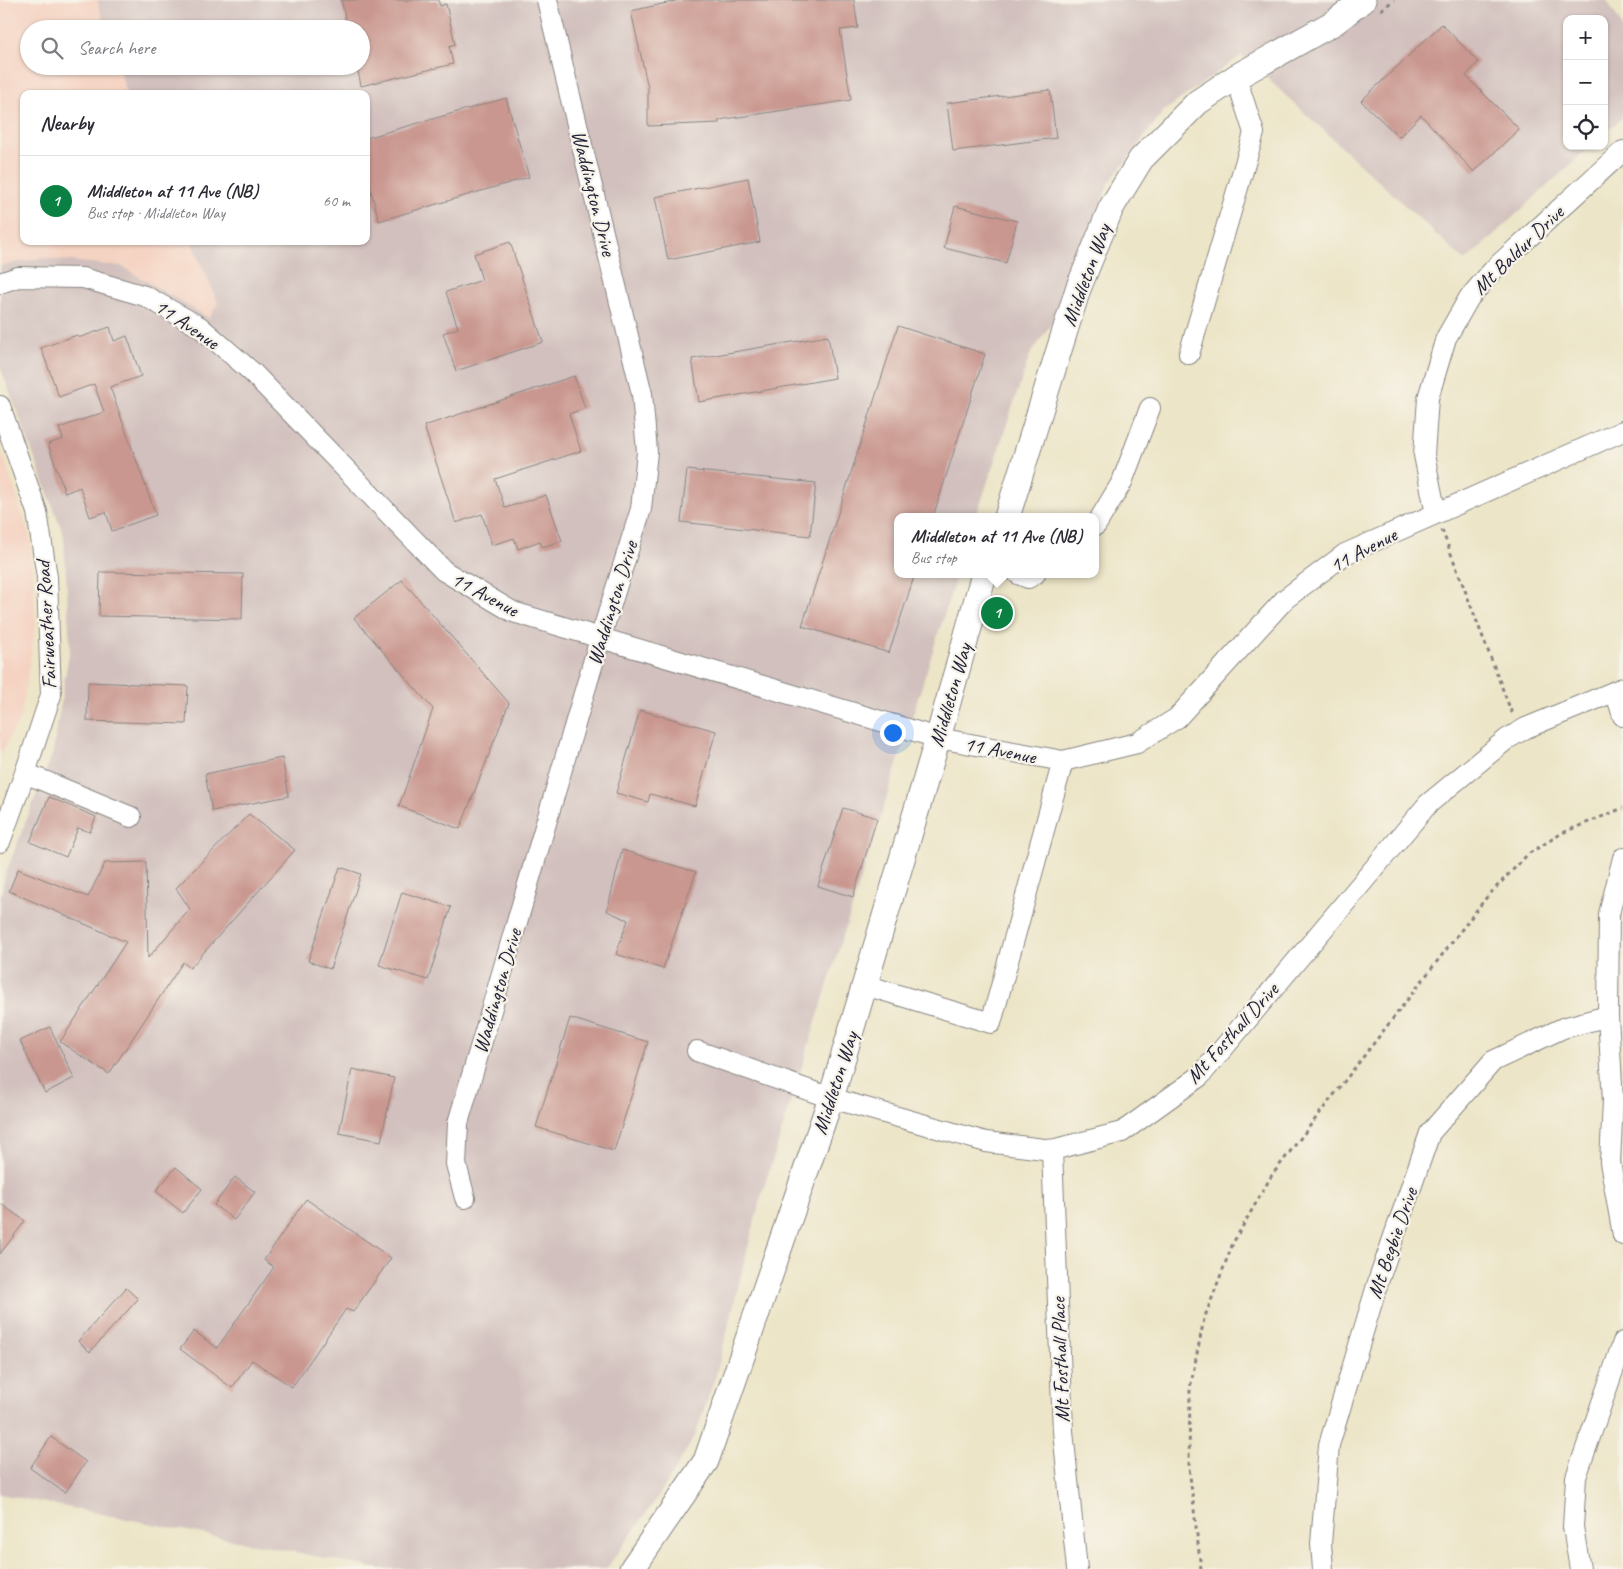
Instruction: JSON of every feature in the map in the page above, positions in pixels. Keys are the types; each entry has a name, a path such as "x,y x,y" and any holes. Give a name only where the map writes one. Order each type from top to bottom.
{"street":[{"name":"Waddington Drive","path":"465,1198 456,1164 458,1123 600,639 641,510 647,452 640,384 548,0"},
{"name":"Middleton Way","path":"1008,513 1078,289 1111,208 1141,159 1198,102 1236,77 1335,22 1363,0"},
{"path":"1189,354 1254,133 1236,77"},
{"name":"Mt Baldur Drive","path":"1436,514 1424,455 1428,398 1446,338 1469,298 1495,268 1623,151"},
{"name":"11 Avenue","path":"0,283 18,277 83,278 145,296 200,327 252,372 444,571 513,612 938,738 1063,762 1137,742 1177,718 1285,599 1345,554 1623,431"},
{"name":"Fairweather Road","path":"0,406 37,512 47,577 51,695 26,773 0,842"},
{"path":"1099,520 1122,482 1150,408"},
{"name":"Middleton Way","path":"632,1569 706,1461 831,1098 866,985 983,578"},
{"path":"1619,689 1623,716"},
{"name":"Mt Fosthall Drive","path":"697,1051 831,1098 986,1142 1052,1150 1122,1132 1200,1076 1428,804 1507,739 1526,728 1619,689"},
{"name":"11 Avenue","path":"866,985 991,1023 1063,762"},
{"path":"26,773 131,817"},
{"path":"1623,858 1609,914 1608,1016 1613,1101 1610,1162 1623,1235"},
{"name":"Mt Begbie Drive","path":"1323,1569 1321,1544 1329,1445 1379,1279 1430,1133 1493,1061 1563,1028 1608,1016"},
{"name":"Mt Fosthall Place","path":"1052,1150 1063,1431 1076,1569"},
{"path":"1580,1569 1573,1527 1576,1477 1623,1342"}],"path":[{"path":"1446,540 1511,711 1526,728"},
{"path":"1201,1569 1189,1467 1190,1388 1204,1319 1233,1243 1272,1176 1486,898 1528,854 1562,833 1623,808"}],"shaded area":[{"path":"0,0 97,0 103,20 20,20 20,75 121,75 126,90 20,90 20,245 193,245 218,303 209,318 121,266 41,258 0,266"},
{"path":"97,0 1607,0 1620,23 1623,33 1623,117 1608,130 1608,15 1563,15 1563,150 1587,150 1465,261 1242,55 1164,111 1109,183 1053,321 1029,357 977,513 894,513 894,578 956,578 760,1200 716,1375 695,1436 660,1494 606,1569 381,1569 0,1494 0,902 5,875 53,752 70,647 64,536 0,366 0,266 41,258 121,266 209,318 218,303 193,245 370,245 370,90 126,90 121,75 370,75 370,20 103,20"},
{"path":"0,445 30,537 36,623 21,716 0,756"}],"building":[{"path":"341,0 438,0 440,6 446,4 455,44 449,46 453,64 361,86 359,75 370,75 370,20 346,20"},
{"path":"680,0 854,0 858,28 840,30 851,100 719,120 719,123 648,126 648,88 631,11"},
{"path":"1442,24 1478,62 1466,76 1519,129 1474,172 1421,115 1399,137 1361,101"},
{"path":"1050,90 1056,138 953,151 947,103"},
{"path":"506,98 529,177 379,221 370,187 370,137"},
{"path":"748,178 760,242 668,260 655,197"},
{"path":"955,206 1017,221 1006,263 944,248"},
{"path":"510,242 543,342 456,371 443,333 458,328 446,292 482,280 474,254"},
{"path":"898,326 985,354 934,513 894,513 894,578 914,578 889,653 802,626"},
{"path":"110,327 114,341 127,336 141,376 110,387 156,515 112,531 106,512 90,517 80,487 65,493 48,444 63,439 59,428 104,412 94,384 59,397 41,348 77,335 78,338"},
{"path":"828,336 835,378 699,402 692,359"},
{"path":"574,376 585,408 569,414 581,451 495,479 505,508 546,495 562,541 542,547 540,541 518,549 514,538 492,545 482,514 456,523 424,426"},
{"path":"687,470 816,483 810,536 681,522"},
{"path":"100,572 243,574 242,619 99,616"},
{"path":"402,580 509,703 460,829 399,806 433,709 354,618"},
{"path":"88,682 188,686 186,724 87,721"},
{"path":"640,710 716,731 695,806 650,794 648,802 616,793"},
{"path":"282,758 289,796 212,811 205,774"},
{"path":"49,797 96,817 90,832 78,828 66,857 30,842"},
{"path":"843,808 877,818 853,897 818,886"},
{"path":"249,814 295,850 190,968 183,962 109,1074 60,1042 126,942 9,891 18,869 88,897 105,863 146,862 148,958 190,909 176,888"},
{"path":"622,850 696,872 663,969 616,954 628,920 607,911"},
{"path":"340,867 361,874 330,969 308,961"},
{"path":"402,892 451,907 428,980 379,965"},
{"path":"570,1018 648,1042 614,1151 536,1127"},
{"path":"50,1027 74,1078 45,1093 20,1041"},
{"path":"352,1069 394,1078 381,1141 339,1133"},
{"path":"176,1167 202,1189 183,1213 156,1191"},
{"path":"235,1177 255,1192 234,1220 214,1205"},
{"path":"306,1199 391,1258 353,1312 346,1309 292,1387 252,1360 232,1388 180,1349 194,1331 217,1348 274,1267 264,1260"},
{"path":"0,1203 25,1221 0,1254"},
{"path":"126,1288 138,1299 90,1352 78,1341"},
{"path":"51,1437 86,1462 65,1493 30,1468"}],"place":[{"name":"Middleton at 11 Ave (NB)","path":"997,613"}]}
